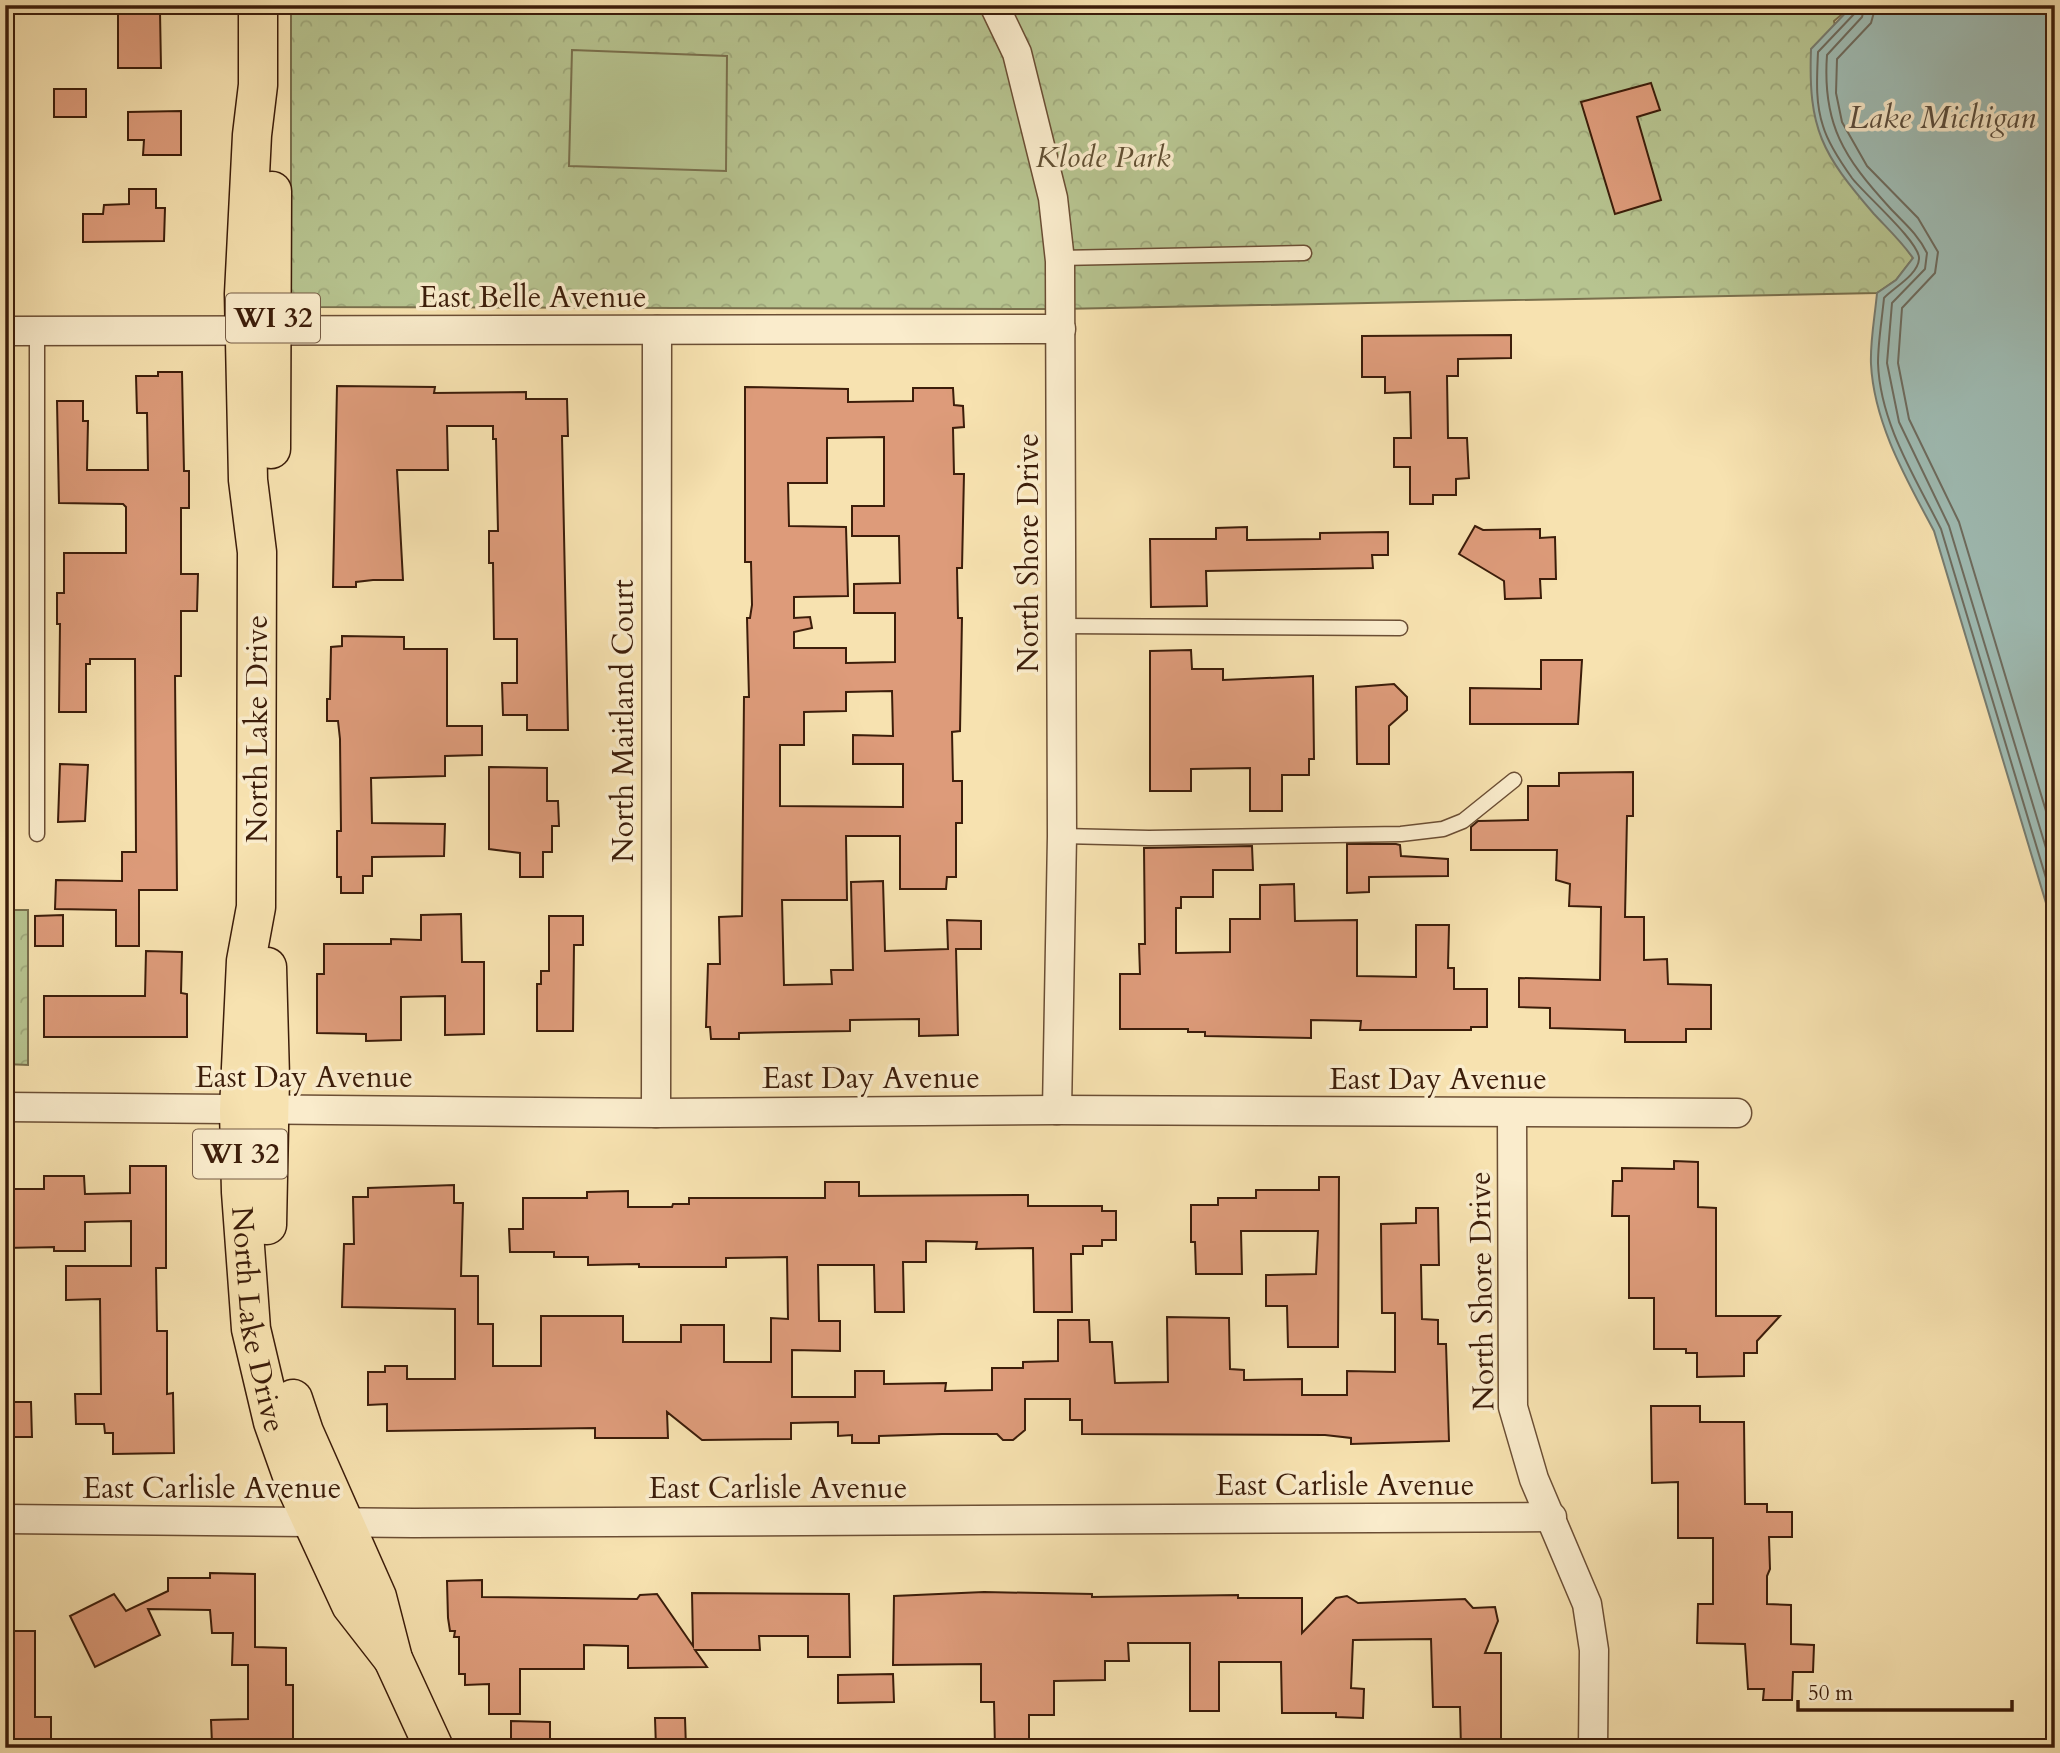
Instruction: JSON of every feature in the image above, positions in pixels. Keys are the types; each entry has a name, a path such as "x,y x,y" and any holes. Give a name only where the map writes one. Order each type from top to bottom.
{"main road":[{"name":"North Lake Drive","path":"258,5 258,85 252,135 258,330 248,480 257,552 256,907 246,961 254,1111 267,1246 278,1334 329,1522 377,1597 393,1659 433,1748"}],"street":[{"name":"North Shore Drive","path":"994,5 1017,53 1053,198 1059,258 1062,836 1057,1110"},
{"name":"East Belle Avenue","path":"5,331 1061,329"},
{"name":"North Maitland Court","path":"656,1113 657,330"},
{"name":"East Day Avenue","path":"5,1107 656,1113 1057,1110 1737,1113"},
{"name":"North Shore Drive","path":"1512,1113 1513,1407 1534,1479 1587,1604 1594,1650 1593,1748"},
{"name":"East Carlisle Avenue","path":"5,1520 329,1522 1552,1517"}],"lane":[{"path":"1059,258 1304,253"},
{"path":"37,331 37,834"},
{"path":"1062,626 1400,628"},
{"path":"1062,836 1149,838 1387,834 1443,829 1463,821 1514,780"}],"green space":[{"name":"Klode Park","path":"291,5 1853,5 1834,21 1881,221 1898,236 1913,258 1896,280 1877,293 1060,309 305,307 293,301 291,293"},
{"path":"572,50 727,56 726,171 569,166"},
{"path":"5,910 28,910 28,1065 5,1064"},
{"path":"5,937 12,937 11,1038 5,1038"}],"water":[{"name":"Lake Michigan","path":"1853,5 2055,5 2055,933 1934,531 1885,430 1873,386 1871,355 1877,293 1896,280 1913,258 1842,174 1830,157 1816,121 1812,100 1811,49"}],"building":[{"path":"118,12 160,12 161,68 118,68"},
{"path":"1651,83 1660,110 1637,117 1661,200 1615,214 1581,102"},
{"path":"54,89 86,89 86,117 54,117"},
{"path":"181,111 181,155 143,155 144,140 128,140 128,112"},
{"path":"129,189 156,189 156,208 165,208 164,241 83,242 83,214 103,214 104,205 129,204"},
{"path":"1511,335 1511,358 1458,359 1458,376 1447,376 1448,438 1467,438 1469,478 1456,479 1456,495 1433,495 1433,504 1410,504 1410,467 1394,467 1394,438 1411,438 1410,392 1385,393 1385,377 1362,377 1362,336"},
{"path":"158,372 182,372 184,471 189,471 189,508 181,508 181,574 198,574 197,611 181,611 181,676 175,676 177,890 139,890 139,946 116,946 116,910 55,909 56,880 122,881 122,852 136,852 135,659 90,659 90,664 86,664 86,712 59,712 60,624 57,624 57,593 64,593 64,553 126,553 126,507 123,504 59,503 57,401 83,401 83,421 88,421 87,470 148,470 147,413 137,413 136,376 158,376"},
{"path":"337,386 435,387 434,393 526,392 526,399 567,399 568,436 562,436 568,730 527,730 527,715 503,715 502,683 517,683 517,639 494,639 493,563 489,563 489,531 498,531 496,439 493,439 493,426 447,426 448,470 397,470 403,580 373,580 356,582 356,587 333,587"},
{"path":"745,387 848,389 848,402 913,401 913,388 953,388 954,405 963,406 964,427 953,428 954,474 964,474 962,568 957,568 958,618 962,618 960,731 952,732 953,781 962,781 962,823 956,823 956,877 947,877 946,889 900,889 900,836 846,836 847,900 782,900 784,985 832,984 831,970 853,970 851,882 883,881 885,951 948,949 947,920 981,921 981,949 956,949 958,1035 919,1036 919,1019 850,1020 850,1031 739,1033 739,1039 711,1039 710,1027 706,1027 708,964 720,964 719,917 742,916 744,697 749,697 747,618 750,618 752,605 751,562 745,562","holes":["884,437 884,506 852,506 852,536 899,536 900,583 854,584 854,613 895,613 895,662 846,663 846,648 794,648 794,632 812,628 810,617 794,618 794,597 848,596 846,527 789,526 788,483 827,483 827,438","892,691 893,736 853,735 853,764 903,764 903,807 780,806 780,745 804,745 804,712 846,711 846,692"]},
{"path":"1475,526 1483,530 1540,529 1540,538 1555,537 1556,579 1540,579 1541,598 1505,599 1504,581 1459,554"},
{"path":"1247,527 1247,540 1320,539 1320,533 1388,532 1388,555 1372,555 1373,568 1206,571 1207,606 1151,607 1150,539 1216,539 1216,528"},
{"path":"342,636 404,637 404,649 447,649 447,726 482,726 482,755 445,756 445,776 371,778 372,823 445,824 444,856 372,857 372,876 363,876 363,893 341,893 341,877 337,877 337,831 341,831 340,739 338,721 327,721 327,699 330,699 331,647 342,646"},
{"path":"1191,650 1192,669 1223,669 1223,680 1313,676 1314,759 1309,759 1309,775 1282,775 1282,811 1250,811 1250,768 1191,769 1191,791 1150,791 1150,651"},
{"path":"1541,660 1582,660 1578,724 1470,724 1470,688 1541,689"},
{"path":"1394,684 1407,697 1407,710 1389,726 1389,764 1357,764 1356,687"},
{"path":"60,764 88,765 85,821 58,822"},
{"path":"489,767 547,768 547,801 558,801 559,826 552,826 552,852 543,852 543,877 520,877 520,853 489,849"},
{"path":"1633,772 1633,816 1627,816 1625,917 1644,917 1644,960 1667,959 1668,984 1711,985 1711,1029 1686,1029 1686,1042 1625,1042 1625,1030 1550,1028 1550,1008 1519,1007 1519,978 1600,980 1601,907 1569,906 1570,884 1556,880 1557,850 1471,850 1471,827 1478,821 1528,820 1528,786 1559,786 1559,773"},
{"path":"1347,844 1396,844 1400,845 1401,856 1448,859 1448,876 1369,877 1369,892 1347,893"},
{"path":"1252,846 1253,870 1213,870 1213,897 1181,897 1181,908 1176,908 1176,953 1230,952 1230,919 1260,919 1260,885 1294,884 1295,921 1357,920 1357,976 1416,977 1416,925 1449,925 1448,968 1454,968 1454,989 1487,989 1487,1027 1471,1027 1471,1030 1360,1030 1361,1021 1311,1020 1311,1038 1205,1036 1205,1032 1188,1032 1188,1029 1120,1029 1120,974 1140,974 1139,944 1145,944 1144,848"},
{"path":"461,914 462,962 484,962 484,1034 445,1035 445,996 401,997 401,1040 366,1041 366,1034 317,1033 317,974 324,974 324,944 391,944 391,939 421,940 421,915"},
{"path":"63,915 63,946 35,946 35,916"},
{"path":"549,916 583,916 583,945 574,945 573,1031 537,1031 537,984 541,984 541,971 549,971"},
{"path":"146,951 182,952 181,993 187,994 187,1037 44,1037 44,996 145,996"},
{"path":"1674,1161 1698,1162 1698,1207 1716,1208 1716,1316 1780,1316 1757,1341 1757,1353 1744,1353 1744,1376 1697,1377 1697,1353 1686,1353 1686,1349 1654,1349 1654,1298 1629,1298 1629,1216 1612,1216 1613,1181 1622,1181 1622,1168 1674,1169"},
{"path":"130,1166 166,1166 166,1268 156,1268 157,1331 167,1331 167,1394 173,1393 174,1453 113,1454 113,1433 105,1433 104,1424 76,1424 75,1394 101,1394 100,1299 66,1300 66,1266 131,1266 131,1221 85,1222 85,1251 54,1251 54,1247 5,1248 5,1189 44,1189 44,1176 84,1176 85,1194 130,1193"},
{"path":"1319,1177 1339,1177 1338,1347 1288,1347 1287,1306 1266,1306 1266,1275 1316,1274 1318,1231 1241,1231 1242,1274 1196,1274 1195,1242 1191,1242 1191,1205 1218,1205 1218,1198 1256,1198 1256,1190 1319,1190"},
{"path":"825,1182 859,1182 859,1196 1028,1195 1028,1206 1102,1206 1102,1211 1116,1211 1116,1240 1102,1240 1102,1246 1083,1246 1083,1254 1071,1254 1072,1312 1034,1312 1033,1248 976,1249 977,1242 926,1241 926,1262 903,1262 904,1312 875,1312 874,1265 818,1265 819,1321 840,1321 840,1351 792,1350 792,1397 855,1397 855,1371 884,1371 884,1384 946,1383 945,1391 992,1390 992,1368 1023,1368 1023,1362 1058,1361 1058,1320 1089,1320 1090,1342 1112,1342 1115,1383 1168,1382 1167,1317 1229,1318 1230,1369 1244,1370 1244,1380 1302,1379 1302,1395 1347,1395 1347,1371 1395,1372 1395,1313 1382,1313 1381,1224 1416,1223 1416,1208 1438,1208 1439,1265 1421,1265 1422,1319 1438,1320 1438,1344 1446,1344 1449,1441 1351,1444 1351,1438 1325,1435 1082,1434 1082,1420 1070,1420 1070,1399 1025,1399 1025,1430 1013,1440 1003,1440 997,1434 942,1434 879,1436 879,1443 852,1443 852,1435 838,1436 838,1422 791,1423 791,1439 702,1440 667,1412 668,1438 595,1438 595,1428 387,1431 387,1404 368,1405 368,1372 385,1372 385,1366 407,1366 407,1379 455,1379 455,1309 342,1307 344,1244 354,1244 353,1197 368,1197 368,1188 454,1185 454,1203 463,1203 461,1276 478,1276 478,1324 493,1324 493,1366 541,1366 541,1316 623,1316 623,1342 681,1342 681,1325 724,1325 724,1362 771,1362 771,1318 788,1319 787,1257 726,1258 726,1267 639,1267 639,1264 588,1265 588,1257 554,1257 554,1252 510,1252 509,1229 523,1229 523,1198 587,1198 587,1192 628,1191 628,1207 672,1207 673,1204 689,1204 689,1198 825,1198"},
{"path":"5,1402 31,1402 32,1437 5,1437"},
{"path":"1651,1406 1700,1406 1700,1422 1744,1422 1745,1504 1767,1504 1767,1512 1792,1512 1792,1537 1769,1537 1767,1604 1791,1605 1791,1644 1814,1645 1813,1672 1793,1672 1792,1700 1763,1700 1764,1689 1748,1689 1745,1644 1697,1643 1698,1604 1713,1604 1713,1538 1678,1538 1678,1482 1652,1483"},
{"path":"210,1573 255,1574 255,1647 286,1648 286,1685 293,1685 293,1748 222,1748 222,1744 212,1744 211,1720 248,1719 248,1665 232,1665 233,1633 212,1633 210,1610 148,1609 160,1635 95,1667 70,1616 114,1594 126,1611 168,1591 168,1578 210,1578"},
{"path":"482,1580 482,1597 637,1599 640,1595 657,1594 693,1646 692,1593 849,1594 850,1657 808,1657 808,1636 759,1636 760,1650 695,1650 707,1667 628,1668 628,1646 584,1645 584,1669 520,1669 520,1714 489,1714 489,1684 465,1685 465,1674 459,1674 459,1637 454,1637 455,1631 450,1631 448,1618 447,1581"},
{"path":"984,1592 1092,1594 1092,1597 1238,1595 1238,1598 1302,1598 1302,1633 1336,1598 1347,1596 1358,1603 1465,1599 1473,1608 1495,1607 1498,1621 1485,1653 1501,1653 1501,1748 1461,1748 1460,1707 1433,1707 1431,1639 1353,1640 1351,1688 1364,1689 1363,1718 1336,1717 1336,1713 1282,1713 1281,1662 1219,1662 1219,1711 1190,1711 1190,1643 1128,1643 1129,1661 1105,1661 1105,1680 1054,1681 1054,1715 1029,1715 1029,1748 995,1748 994,1702 981,1702 981,1664 893,1665 894,1596"},
{"path":"5,1631 35,1631 35,1717 51,1717 51,1748 5,1748"},
{"path":"893,1674 894,1702 838,1703 838,1675"},
{"path":"655,1718 685,1718 686,1748 656,1748"},
{"path":"511,1721 550,1722 550,1748 511,1748"}]}
